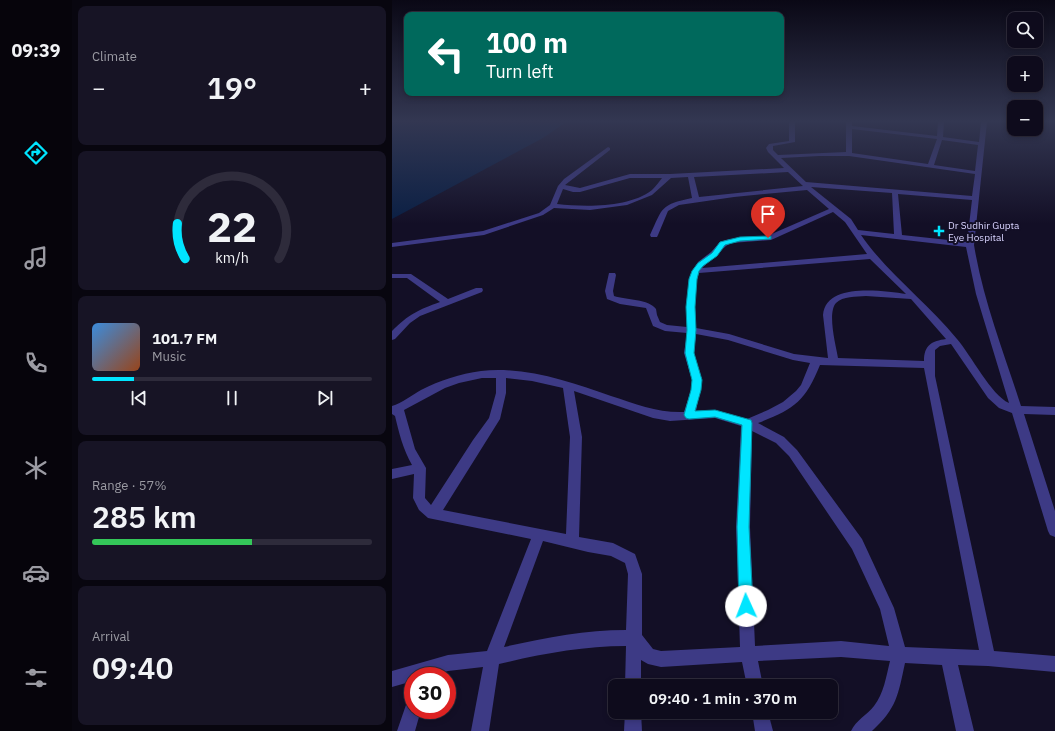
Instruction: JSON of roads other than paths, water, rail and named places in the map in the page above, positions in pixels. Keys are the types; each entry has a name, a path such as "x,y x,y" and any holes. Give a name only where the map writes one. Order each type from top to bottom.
{"street":[{"path":"392,245 484,233 541,214 553,206 561,186 572,174 598,156"},
{"path":"776,157 789,156"},
{"path":"865,156 978,173"},
{"path":"931,165 934,156"},
{"path":"980,156 970,245 973,265 980,294 1055,531"},
{"path":"776,157 806,186 848,221 872,256 914,297 954,341 992,395 1003,405 1016,410 1055,411"},
{"path":"561,186 574,190 580,190 630,176 670,176 789,170"},
{"path":"691,175 696,200"},
{"path":"553,206 586,208 627,202 648,196 658,190 665,178 670,176"},
{"path":"654,235 667,208 673,204 806,186 975,198"},
{"path":"895,192 898,236"},
{"path":"689,415 696,390 697,380 689,353 692,330 690,307 693,279 696,271 701,264 714,254 723,244 730,241 768,238 834,209"},
{"path":"855,232 970,245"},
{"path":"696,271 872,256"},
{"path":"612,275 609,291 610,297 620,301 649,306 652,309 652,315 656,324 665,328 692,330 729,337 793,357 816,361 929,365"},
{"path":"392,276 408,276 446,302"},
{"path":"392,337 406,321 417,314 479,290"},
{"path":"833,362 828,308 833,300 847,295 863,293 914,297"},
{"path":"954,341 933,344 930,347 928,355 930,376 988,658"},
{"path":"747,423 784,408 795,399 805,387 816,361"},
{"path":"433,514 494,418 501,394 501,374"},
{"path":"393,410 433,389 458,379 514,374 568,386 653,414 670,417 715,414 747,423 780,440 793,453 857,544 887,608 899,654 890,696 880,712 860,731"},
{"path":"568,386 576,437 572,542"},
{"path":"393,410 400,413 410,450 420,468 418,498 423,506 433,514 613,550 630,559 635,574 633,679"},
{"path":"747,423 743,527 748,653 753,679"},
{"path":"392,474 420,468"},
{"path":"480,731 492,658 539,534"},
{"path":"438,667 448,663 492,658 539,647 599,638 634,638"},
{"path":"634,638 648,656 660,659 841,649 948,658 988,658 1055,664"},
{"path":"948,658 965,731"},
{"path":"392,679 404,677"},
{"path":"406,731 410,719"},
{"path":"632,731 633,719"},
{"path":"761,719 764,731"}],"water":[{"path":"392,156 509,156 392,219"}],"place":[{"name":"Dr Sudhir Gupta Eye Hospital","path":"939,231"}]}
